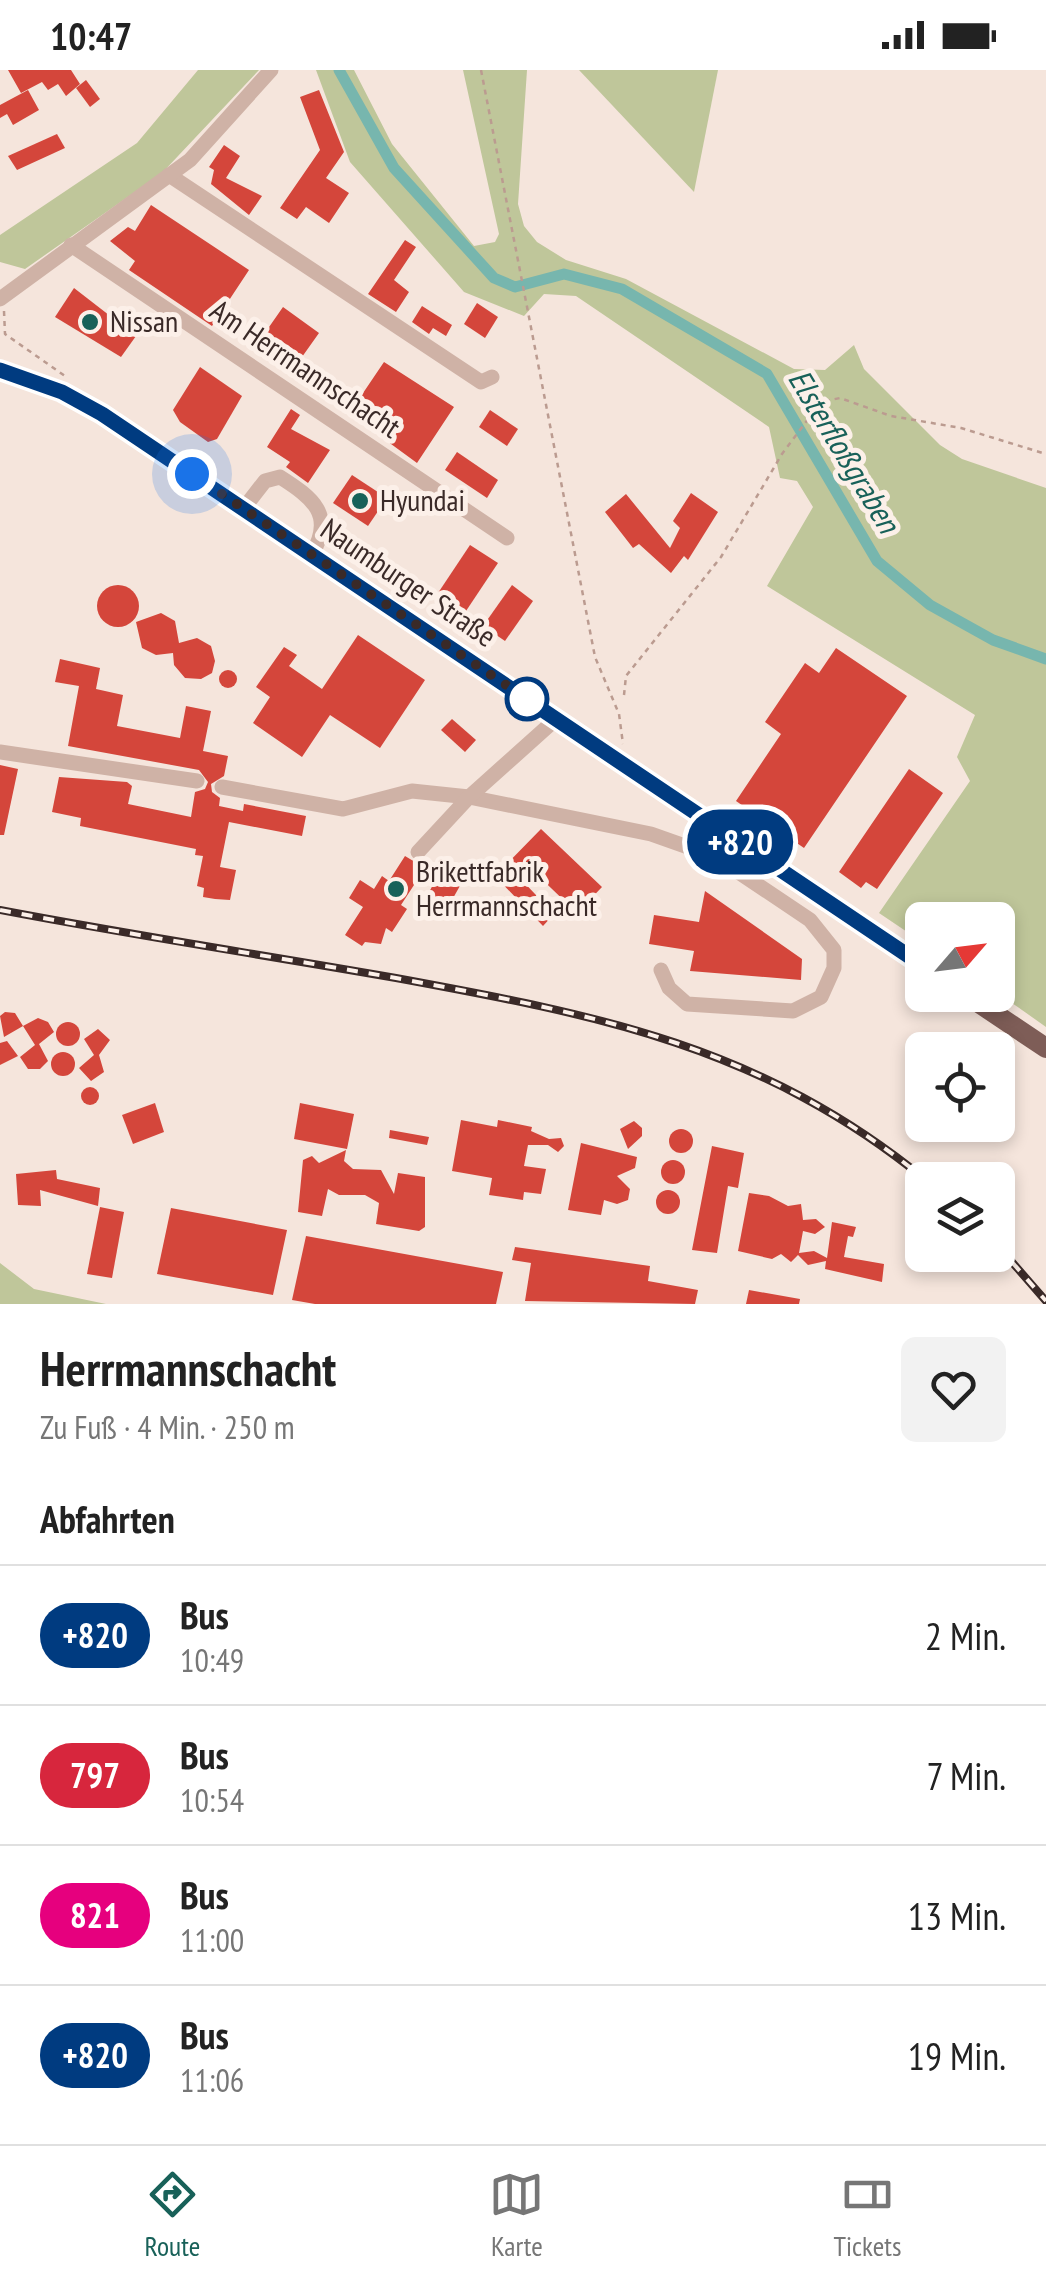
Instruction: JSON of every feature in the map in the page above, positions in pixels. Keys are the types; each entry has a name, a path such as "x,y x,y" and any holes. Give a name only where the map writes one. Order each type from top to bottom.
{"main road":[{"name":"Naumburger Straße","path":"0,370 89,406 905,954"},
{"path":"993,1012 1046,1048"}],"street":[{"path":"0,312 5,296 190,160 271,70"},
{"path":"169,175 481,382 492,377"},
{"name":"Am Herrmannschacht","path":"72,245 508,538"},
{"path":"244,508 265,481 280,477 318,504 324,518 312,554"},
{"path":"418,852 468,797 556,719"},
{"path":"0,752 197,781"},
{"path":"222,786 342,809 412,791 468,797 651,834 716,857 810,920 834,950 834,968 821,996 793,1011 688,1004 669,988 661,970"}],"path":[{"path":"480,70 595,657 619,714 622,750"},
{"path":"0,340 5,334"},
{"path":"624,695 626,676 722,557 794,437 821,402 840,398 891,416 960,428 1046,454"}],"green space":[{"path":"198,70 259,70 162,173 25,269 0,262 0,235 137,143"},
{"path":"316,70 354,70 392,144 474,246 495,242 499,234 463,70 527,70 518,204 524,226 537,242 566,260 626,279 794,369 825,370 854,345 864,369 940,445 962,459 1046,488 1046,1027 1015,1005 1015,902 905,902 905,931 879,913 970,781 957,757 975,715 767,586 813,507 797,481 780,478 769,427 576,296 544,294 524,316 464,292 350,162"},
{"path":"579,70 718,70 694,192"},
{"path":"0,1263 34,1289 106,1304 0,1304"}],"building":[{"path":"8,70 71,70 80,84 66,96 58,84 48,90 42,82 21,93"},
{"path":"86,80 100,99 90,107 76,88"},
{"path":"28,90 39,110 13,125 7,114 0,118 0,105"},
{"path":"319,90 344,152 326,178 349,193 329,223 306,207 297,219 280,208 320,150 300,97"},
{"path":"57,134 65,148 17,170 8,156"},
{"path":"224,145 240,156 226,178 262,196 249,215 211,184 214,170 209,167"},
{"path":"151,205 249,270 212,326 129,270 135,261 110,241 128,227 135,231"},
{"path":"405,240 416,247 394,280 409,292 396,312 368,294"},
{"name":"Nissan","path":"74,288 136,336 121,357 55,317"},
{"path":"477,303 498,317 485,338 464,324"},
{"path":"422,306 452,325 446,336 433,328 429,334 412,322"},
{"path":"283,307 319,333 297,364 285,356 280,364 268,356 273,348 260,340"},
{"path":"384,362 454,407 417,463 350,414 354,408 346,398 350,392 361,396"},
{"path":"200,367 242,396 217,439 208,442 180,422 173,410"},
{"path":"291,409 300,415 291,429 330,450 308,483 286,467 290,462 267,447"},
{"path":"490,410 518,429 507,446 479,427"},
{"path":"457,452 498,480 487,498 445,470"},
{"name":"Hyundai","path":"352,475 387,498 368,526 333,503"},
{"path":"691,493 718,512 688,560 684,556 671,573 639,544 633,548 605,512 626,494 670,548 680,528 673,521"},
{"path":"470,545 498,563 464,614 436,596"},
{"path":"118,585 133,591 139,606 133,621 118,627 103,621 97,606 103,591"},
{"path":"512,585 533,601 505,641 483,626"},
{"path":"161,613 175,621 179,643 197,638 211,646 215,661 212,673 201,679 185,678 174,665 173,653 156,655 142,648 136,622"},
{"path":"358,635 425,680 380,748 330,715 302,757 253,723 270,697 256,687 284,647 297,655 289,666 322,689"},
{"path":"836,648 907,696 804,848 736,801 781,734 765,722 805,663 819,673"},
{"path":"60,659 100,668 96,689 123,695 117,726 180,738 186,706 211,711 203,751 228,756 224,776 211,784 212,792 220,798 219,806 243,811 244,804 306,816 302,836 229,822 220,867 236,870 230,900 215,899 203,897 204,888 197,886 203,856 195,855 196,849 80,826 81,818 52,812 59,777 127,782 132,786 128,804 191,817 195,792 205,789 208,782 199,770 68,746 79,686 55,682"},
{"path":"228,670 237,679 228,688 219,679"},
{"path":"452,719 476,740 465,752 441,730"},
{"path":"0,765 18,769 4,835 0,835"},
{"path":"909,769 943,793 877,889 866,882 861,888 839,872"},
{"path":"541,829 602,887 577,913 526,864 516,874 554,914 543,926 495,876"},
{"path":"405,856 425,868 401,905 407,909 392,932 386,928 381,944 365,942 362,946 345,935 363,907 349,898 360,880 374,889 382,876 389,881"},
{"path":"440,872 461,884 443,916 422,905"},
{"path":"705,891 802,959 801,980 690,971 694,951 649,944 654,915 699,922"},
{"path":"15,1013 23,1026 4,1037 0,1016"},
{"path":"38,1018 48,1022 54,1032 39,1044 48,1061 40,1069 28,1069 20,1057 35,1045 23,1026"},
{"path":"68,1022 77,1025 77,1043 68,1046 59,1043 56,1034 59,1025"},
{"path":"98,1029 110,1040 99,1055 104,1072 91,1081 79,1068 94,1055 84,1039"},
{"path":"7,1041 18,1056 0,1065 0,1043"},
{"path":"63,1052 72,1055 72,1073 63,1076 54,1073 51,1064 54,1055"},
{"path":"90,1087 99,1096 90,1105 81,1096"},
{"path":"155,1103 164,1132 133,1144 122,1115"},
{"path":"300,1103 354,1114 347,1149 294,1139"},
{"path":"461,1120 497,1127 498,1120 532,1127 531,1131 549,1139 561,1138 564,1146 558,1152 548,1145 528,1145 524,1166 546,1169 541,1194 524,1192 523,1200 489,1195 492,1178 452,1171"},
{"path":"634,1121 642,1128 642,1136 628,1149 620,1129"},
{"path":"681,1129 693,1141 681,1153 669,1141"},
{"path":"390,1130 429,1137 427,1145 389,1138"},
{"path":"581,1143 637,1157 635,1168 617,1176 630,1189 628,1200 617,1204 604,1200 601,1215 568,1210"},
{"path":"712,1146 744,1153 738,1188 728,1186 717,1253 692,1250"},
{"path":"346,1150 344,1161 353,1169 381,1170 394,1194 398,1173 425,1177 425,1227 419,1231 376,1224 379,1203 365,1195 339,1195 328,1189 322,1216 298,1212 303,1160 312,1156 319,1163"},
{"path":"673,1160 685,1172 673,1184 661,1172"},
{"path":"56,1170 57,1179 100,1188 98,1206 40,1190 41,1206 18,1205 16,1174"},
{"path":"668,1190 680,1202 668,1214 656,1202"},
{"path":"749,1193 769,1196 788,1206 801,1204 803,1220 816,1219 825,1227 815,1234 803,1231 799,1253 814,1251 827,1258 832,1222 856,1227 853,1237 848,1236 844,1257 884,1264 882,1282 825,1269 826,1261 808,1265 798,1255 791,1262 781,1254 772,1259 738,1251"},
{"path":"100,1207 124,1212 112,1278 87,1274"},
{"path":"171,1208 287,1230 273,1295 157,1274"},
{"path":"306,1236 503,1272 496,1304 315,1304 292,1300"},
{"path":"515,1247 650,1266 648,1281 698,1290 695,1304 525,1301 531,1263 512,1260"},
{"path":"749,1290 800,1299 799,1304 746,1304"}],"waterway":[{"name":"Elsterfloßgraben","path":"339,70 394,168 494,278 515,287 564,274 622,289 767,374 877,561 930,605 993,640 1046,659"}],"railway":[{"path":"0,910 396,978 609,1023 739,1067 802,1097 905,1164"},
{"path":"1015,1265 1046,1301"}],"bus line":[{"name":"+820","path":"0,370 62,392 102,414 905,954"}],"place":[{"name":"Nissan","path":"90,322"},
{"name":"Hyundai","path":"360,501"},
{"name":"Brikettfabrik Herrmannschacht","path":"396,889"}],"route":[{"path":"192,474 527,699"}]}
